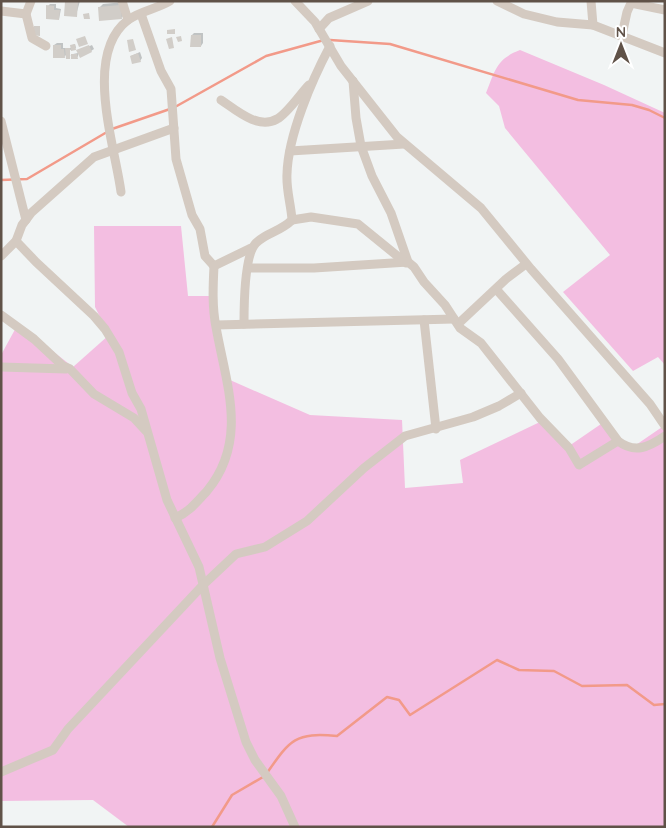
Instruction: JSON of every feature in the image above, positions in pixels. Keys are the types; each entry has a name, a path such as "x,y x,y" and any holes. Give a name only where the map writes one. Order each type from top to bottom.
{"street":[{"path":"31,1 26,14 32,38 46,46"},
{"path":"122,1 128,20"},
{"path":"121,192 107,116 105,68 115,37 128,20 170,1"},
{"path":"295,1 315,22 341,66 404,144 436,168 481,208 526,264 650,404 665,426"},
{"path":"319,29 330,18 368,1"},
{"path":"497,1 524,14 557,22 593,25 665,53"},
{"path":"591,1 593,25"},
{"path":"622,35 631,3 665,10"},
{"path":"1,11 26,14"},
{"path":"141,14 161,71 171,88 176,159 187,199 200,230 205,256 214,266 213,286 216,326 232,400 232,424 228,447 212,484 196,504 175,518"},
{"path":"292,220 287,188 290,151 306,98 330,46"},
{"path":"221,100 246,117 260,122 277,120 314,78"},
{"path":"353,81 356,118 361,146 372,176 391,213 407,263"},
{"path":"1,121 26,220"},
{"path":"1,256 16,241 26,220 71,175 94,157 174,128"},
{"path":"290,151 404,144"},
{"path":"214,266 251,248 262,238 282,230 292,220 311,217 358,224 414,267 456,322 481,343 540,418 569,448 579,465 618,441"},
{"path":"16,241 106,329 119,352 146,431 158,475 175,518 198,567 214,635 246,742 255,760 281,796 295,827"},
{"path":"244,324 251,248"},
{"path":"249,268 314,268 407,263"},
{"path":"216,326 424,320 456,322 526,264"},
{"path":"496,289 558,359 618,441 630,448 642,448 653,445 665,436"},
{"path":"1,315 34,340 58,362 70,369 94,394 134,418 146,431"},
{"path":"424,320 436,429"},
{"path":"1,367 70,369"},
{"path":"1,772 53,750 68,729 203,585 236,554 265,547 307,521 364,468 405,436 436,429 499,406 521,393"}],"shaded area":[{"path":"520,50 665,113 665,365 658,357 633,371 563,292 610,255 505,128 499,106 486,93 497,67 506,57"},
{"path":"94,226 181,226 188,296 212,296 230,380 310,415 402,420 405,488 463,483 460,460 542,421 569,446 601,424 630,449 665,425 665,827 129,827 93,800 1,801 1,355 18,324 73,367 109,335 95,307"}],"building":[{"path":"65,1 78,1 77,17 64,16"},
{"path":"46,5 54,6 54,10 60,10 59,20 46,19"},
{"path":"120,5 122,19 99,21 98,7"},
{"path":"89,13 90,19 84,19 83,14"},
{"path":"34,26 40,26 40,36 33,35"},
{"path":"175,29 175,34 167,34 167,30"},
{"path":"191,35 201,35 201,47 190,47"},
{"path":"85,36 88,44 79,47 76,39"},
{"path":"181,36 182,41 178,42 176,37"},
{"path":"172,37 174,48 169,49 166,39"},
{"path":"133,39 136,50 129,52 127,40"},
{"path":"75,44 76,50 71,51 70,45"},
{"path":"53,45 61,45 61,49 64,49 65,58 53,58"},
{"path":"89,45 92,52 80,58 76,50"},
{"path":"65,48 70,48 70,59 66,59"},
{"path":"138,53 141,62 132,64 130,56"},
{"path":"71,54 77,54 78,59 71,59"}],"waterway":[{"path":"175,107 266,56 324,40"},
{"path":"330,40 390,44 578,100 632,105 649,110 665,118"},
{"path":"112,129 170,109"},
{"path":"1,180 27,179 107,132"},
{"path":"267,773 288,746 302,737 312,735 337,736 387,697 399,700 410,715 497,660 519,670 554,671 582,686 627,685 654,705 665,704"},
{"path":"212,827 232,795 263,777"}]}
